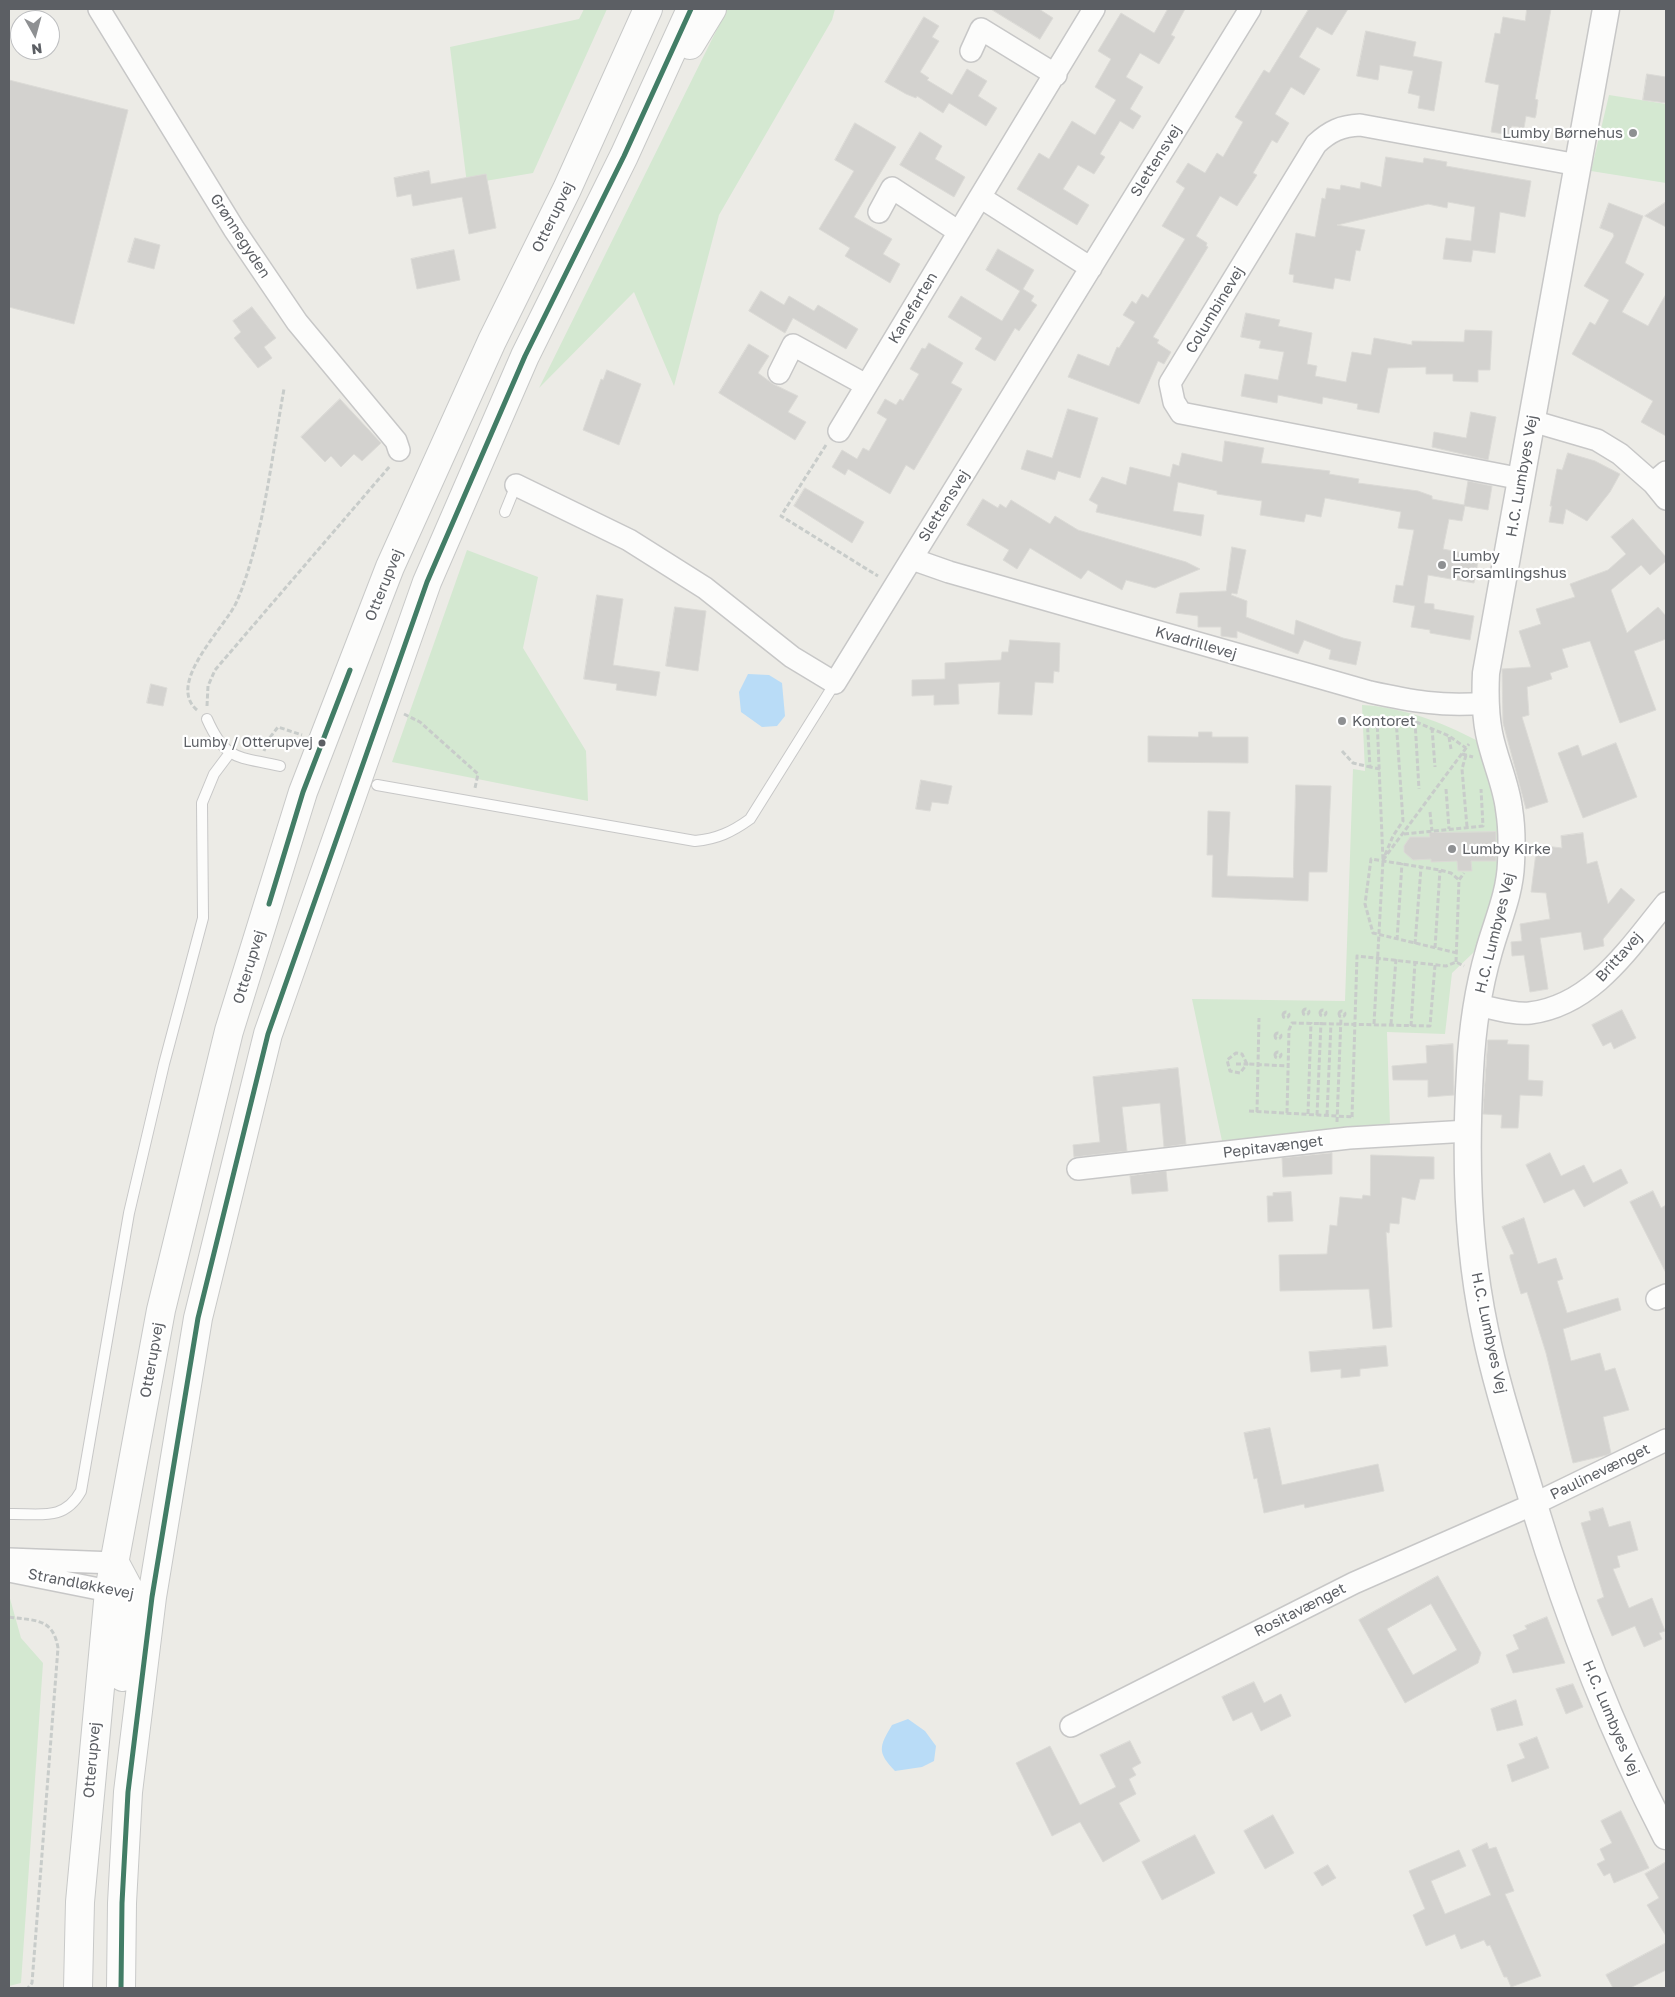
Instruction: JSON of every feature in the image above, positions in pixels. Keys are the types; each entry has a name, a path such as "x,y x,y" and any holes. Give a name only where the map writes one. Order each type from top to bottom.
{"main road":[{"path":"590,136 638,9"},
{"name":"Otterupvej","path":"115,1563 161,1310 230,1031 303,792 390,567 492,341 567,189 648,9"},
{"name":"Otterupvej","path":"78,1988 80,1902 131,1595 268,1034 427,582 524,356 624,156 691,9"},
{"path":"624,156 712,9"},
{"path":"115,1563 131,1595"},
{"name":"Otterupvej","path":"120,1988 128,1792 131,1595"}],"street":[{"name":"Grønnegyden","path":"98,9 234,229 286,307 396,441 398,450"},
{"name":"Kanefarten","path":"839,431 1056,75 1094,9"},
{"name":"Slettensvej","path":"835,683 1250,9"},
{"name":"H.C. Lumbyes Vej","path":"1606,9 1486,673 1485,703 1489,735 1503,778 1509,808 1511,868 1507,896 1488,954 1477,1005 1470,1068 1468,1131 1474,1267 1484,1329 1500,1392 1559,1586 1594,1683 1621,1747 1666,1836"},
{"path":"971,51 981,29 1056,75"},
{"name":"Columbinevej","path":"1522,479 1181,413 1174,402 1170,383 1316,144 1329,132 1344,126 1360,125 1578,165"},
{"path":"879,212 892,188 959,232"},
{"path":"980,197 1091,268"},
{"path":"779,373 793,345 866,385"},
{"path":"1532,421 1598,440 1662,485"},
{"path":"516,485 637,545 705,588 792,657 835,683"},
{"name":"Kvadrillevej","path":"912,558 949,572 1361,690 1430,704 1457,706 1485,703"},
{"name":"Brittavej","path":"1477,1005 1529,1013 1566,1004 1602,979 1666,903"},
{"name":"Pepitavænget","path":"1078,1169 1349,1138 1468,1131"},
{"name":"Paulinevænget","path":"1534,1504 1666,1440"},
{"name":"Rositavænget","path":"1071,1726 1354,1583 1534,1504"},
{"name":"Strandløkkevej","path":"9,1559 115,1563"},
{"name":"Strandløkkevej","path":"9,1570 131,1595"}],"lane":[{"path":"504,512 516,485"},
{"path":"378,784 695,841 712,839 732,832 750,818 835,683"},
{"path":"207,719 216,739 229,754 280,766"},
{"path":"9,1514 61,1513 74,1504 80,1491 129,1213 164,1064 203,918 202,803 214,774 229,754"}],"path":[{"path":"207,719 193,707 187,692 192,670 237,603 253,555 284,389"},
{"path":"839,431 835,431 781,516 895,587"},
{"path":"207,719 208,686 215,670 397,458 398,450"},
{"path":"395,710 420,722 478,774 471,801"},
{"path":"1370,767 1367,718 1396,718 1415,722 1449,736 1466,748"},
{"path":"1374,1024 1383,860 1378,718"},
{"path":"1383,860 1393,836 1402,821 1396,718"},
{"path":"1415,722 1419,790"},
{"path":"261,761 268,740 278,727 305,736"},
{"path":"1432,728 1435,767"},
{"path":"1383,860 1466,748 1475,739 1489,735"},
{"path":"1449,736 1451,748"},
{"path":"1342,751 1353,763 1380,769"},
{"path":"1462,754 1475,758 1478,764"},
{"path":"1466,755 1462,769 1467,827"},
{"path":"1404,834 1483,826 1481,788"},
{"path":"1446,789 1449,829"},
{"path":"1430,812 1432,831"},
{"path":"1457,953 1378,934 1370,929 1365,904 1371,859 1440,870 1451,873 1459,880"},
{"path":"1397,940 1402,863"},
{"path":"1415,944 1421,868"},
{"path":"1435,948 1440,870"},
{"path":"1249,1112 1352,1116 1357,956 1446,966 1456,962 1459,880 1464,873"},
{"path":"1391,1024 1396,959"},
{"path":"1411,1026 1415,962"},
{"path":"1292,1023 1322,1022 1430,1026 1435,965"},
{"path":"1307,1015 1309,1022 1308,1114"},
{"path":"1317,1115 1322,1022 1324,1016"},
{"path":"1338,1116 1341,1017"},
{"path":"1257,1112 1259,1018"},
{"path":"1288,1018 1292,1023"},
{"path":"1287,1113 1288,1036 1292,1023"},
{"path":"1327,1115 1331,1023"},
{"path":"1281,1036 1288,1036"},
{"path":"1236,1053 1242,1054 1247,1064 1245,1070 1235,1073 1227,1066 1227,1060 1236,1053"},
{"path":"1281,1056 1288,1056"},
{"path":"1236,1064 1288,1066"},
{"path":"1353,1075 1360,1075"},
{"path":"1353,1082 1360,1081"},
{"path":"9,1617 44,1622 56,1635 58,1648 32,1983 28,1988"}],"green space":[{"path":"584,9 607,9 533,173 467,184 450,47 579,19"},
{"path":"727,9 835,9 832,20 719,215 674,386 634,292 539,388"},
{"path":"1609,95 1666,104 1666,183 1591,171"},
{"path":"467,550 538,577 523,648 586,751 588,801 392,762"},
{"path":"1362,705 1377,706 1421,716 1476,740 1490,781 1503,831 1503,862 1487,931 1473,953 1452,973 1445,1034 1387,1032 1390,1126 1222,1141 1192,999 1345,1001 1353,769 1365,771"},
{"path":"9,1595 21,1638 43,1663 21,1983 9,1986"}],"water":[{"path":"748,674 769,675 782,683 785,716 777,726 762,727 741,712 739,692"},
{"path":"908,1719 925,1731 936,1746 934,1761 922,1767 895,1771 885,1759 882,1744 892,1725"}],"building":[{"path":"991,9 1039,9 1053,18 1040,39"},
{"path":"1168,9 1185,9 1171,35 1175,37 1159,64 1140,53 1126,77 1143,87 1130,109 1141,116 1133,129 1120,121 1100,154 1105,157 1094,174 1078,165 1063,189 1089,205 1077,225 1017,189 1039,153 1049,159 1072,121 1095,135 1116,100 1095,87 1111,59 1098,51 1121,13 1154,33"},
{"path":"1309,9 1348,9 1332,35 1317,27 1299,57 1320,69 1304,95 1291,87 1275,114 1289,123 1277,143 1272,140 1253,173 1257,175 1237,206 1220,196 1196,236 1207,243 1206,246 1208,247 1153,337 1159,340 1157,343 1171,352 1164,364 1158,361 1139,404 1068,377 1078,354 1109,366 1117,347 1119,348 1135,322 1123,315 1132,301 1136,304 1142,294 1148,298 1185,239 1162,226 1185,188 1176,182 1188,163 1205,173 1217,153 1223,157 1243,122 1235,117 1264,70 1269,73"},
{"path":"1527,9 1551,9 1535,99 1538,100 1536,115 1535,118 1526,116 1524,128 1512,126 1510,135 1491,132 1499,85 1485,82 1495,33 1500,34 1503,17 1525,21"},
{"path":"924,17 939,26 932,37 939,41 920,72 929,78 927,80 952,95 967,69 987,81 978,96 997,108 986,126 949,103 943,113 917,96 916,98 906,94 885,82"},
{"path":"1366,31 1416,42 1413,56 1442,62 1434,111 1418,108 1420,96 1408,93 1413,71 1380,65 1378,80 1357,76"},
{"path":"1647,74 1666,77 1666,103 1643,100"},
{"path":"9,80 128,110 74,324 9,307"},
{"path":"855,123 896,147 854,217 892,239 883,254 900,264 890,283 845,256 850,248 819,229 854,171 835,160"},
{"path":"920,132 942,146 935,159 965,177 954,197 900,165"},
{"path":"1386,157 1423,163 1424,158 1447,162 1446,166 1531,181 1525,217 1500,212 1495,253 1473,250 1471,262 1443,259 1446,238 1471,241 1475,207 1448,202 1447,208 1428,204 1337,225 1365,230 1360,251 1356,250 1350,281 1335,278 1333,289 1293,282 1294,275 1289,274 1296,233 1315,237 1322,198 1325,199 1327,188 1340,190 1341,185 1360,189 1361,182 1381,187"},
{"path":"429,171 431,184 486,174 496,228 469,234 462,197 413,206 411,194 397,197 394,178"},
{"path":"1666,202 1666,227 1645,216"},
{"path":"1609,203 1643,216 1625,263 1644,274 1622,312 1648,326 1666,294 1666,436 1641,422 1653,401 1572,354 1590,322 1595,325 1609,300 1584,286 1614,236 1613,233 1600,228"},
{"path":"135,238 160,245 154,269 128,262"},
{"path":"998,249 1034,270 1023,289 1034,296 1031,301 1037,305 1019,331 1015,328 995,361 975,349 982,338 948,317 961,296 1002,321 1020,291 986,270"},
{"path":"454,250 460,280 417,289 411,259"},
{"path":"761,291 784,305 789,296 814,311 818,305 858,329 846,349 793,318 785,333 749,311"},
{"path":"252,307 276,338 264,347 272,358 258,368 234,338 241,332 233,321"},
{"path":"1246,313 1280,320 1278,326 1312,333 1307,364 1317,366 1315,376 1346,382 1352,352 1371,355 1374,338 1412,345 1412,341 1464,342 1465,330 1492,331 1490,370 1478,370 1478,382 1453,381 1453,374 1426,374 1426,367 1388,368 1379,413 1357,409 1358,404 1323,397 1322,404 1278,395 1277,403 1241,396 1245,374 1278,380 1284,352 1259,348 1261,341 1241,337"},
{"path":"929,343 963,363 951,383 962,389 914,470 906,465 890,494 848,469 845,475 832,467 842,450 857,459 863,448 869,451 887,419 877,413 885,399 896,405 900,399 903,401 919,374 910,369 922,348 925,349"},
{"path":"749,344 769,356 758,373 773,384 798,396 788,412 806,422 795,440 719,393"},
{"path":"607,370 641,384 619,445 583,430 601,379 603,380"},
{"path":"340,399 381,443 362,461 354,454 341,467 331,456 325,462 301,437"},
{"path":"1068,409 1098,418 1080,478 1058,471 1055,480 1021,469 1027,450 1052,458"},
{"path":"1471,412 1496,417 1488,460 1432,447 1434,432 1466,438"},
{"path":"1225,441 1264,448 1261,463 1330,471 1329,474 1359,479 1358,483 1418,491 1432,496 1432,499 1464,505 1468,481 1492,486 1488,510 1465,506 1462,521 1449,519 1443,549 1479,556 1474,583 1428,575 1424,603 1434,604 1434,609 1474,616 1470,640 1430,633 1430,630 1411,627 1415,606 1393,602 1396,585 1403,586 1414,530 1398,528 1401,512 1325,498 1321,517 1306,514 1304,522 1260,515 1262,501 1217,494 1217,491 1178,482 1173,511 1204,515 1201,536 1096,512 1098,505 1089,500 1102,477 1126,485 1130,467 1170,477 1173,464 1179,466 1182,453 1222,462"},
{"path":"1568,453 1595,461 1620,474 1610,492 1587,521 1566,509 1563,524 1549,522 1557,469 1562,470"},
{"path":"805,488 864,522 852,543 794,506"},
{"path":"983,499 998,508 1000,504 1006,508 1011,500 1050,524 1055,516 1078,530 1186,562 1200,569 1155,588 1126,580 1122,590 1088,570 1081,579 1030,548 1017,569 1003,560 1009,550 967,525"},
{"path":"1633,519 1666,557 1666,561 1650,575 1641,565 1611,590 1627,633 1658,607 1666,616 1666,639 1634,651 1656,710 1620,723 1590,641 1562,649 1568,667 1550,673 1552,679 1527,687 1529,715 1522,717 1548,802 1526,809 1503,723 1502,669 1531,667 1519,631 1541,624 1536,609 1575,597 1570,584 1608,570 1626,554 1611,537"},
{"path":"1232,547 1246,550 1237,594 1232,593 1231,595 1247,601 1246,617 1294,635 1296,620 1343,638 1361,642 1356,665 1329,659 1331,650 1304,640 1298,654 1237,631 1237,638 1221,636 1221,627 1198,627 1198,616 1176,613 1180,593 1226,591"},
{"path":"597,595 623,599 613,665 660,672 656,696 616,690 617,684 584,679"},
{"path":"675,607 706,611 698,671 666,666"},
{"path":"1010,640 1060,643 1059,672 1054,671 1053,683 1035,682 1032,715 998,714 1000,682 958,684 959,704 934,705 934,695 912,696 912,680 945,679 945,663 1001,660 1002,652 1008,652"},
{"path":"151,684 167,688 163,706 147,703"},
{"path":"1199,732 1212,732 1212,737 1248,737 1248,763 1148,762 1148,736 1198,737"},
{"path":"1616,743 1637,797 1583,818 1558,753 1578,745 1582,756"},
{"path":"921,780 952,786 948,804 932,802 930,811 916,809"},
{"path":"1296,785 1331,786 1327,872 1309,872 1308,901 1212,897 1213,855 1207,855 1208,811 1230,812 1227,876 1293,878"},
{"name":"Lumby Kirke","path":"1496,832 1496,861 1471,861 1472,871 1458,871 1457,861 1431,862 1431,859 1413,860 1404,852 1404,846 1410,837 1430,837 1429,833"},
{"path":"1583,833 1587,864 1597,861 1608,904 1621,888 1635,900 1603,939 1604,946 1584,950 1581,932 1540,938 1548,989 1530,992 1524,955 1512,956 1511,942 1522,941 1520,924 1550,919 1546,893 1531,892 1537,845 1562,848 1561,836"},
{"path":"1622,1010 1636,1038 1614,1049 1611,1042 1603,1046 1592,1025"},
{"path":"1488,1040 1508,1040 1507,1044 1529,1045 1528,1080 1543,1081 1542,1096 1520,1095 1518,1128 1501,1128 1502,1115 1483,1114"},
{"path":"1453,1044 1454,1095 1428,1097 1428,1080 1393,1080 1392,1066 1427,1063 1426,1046"},
{"path":"1178,1068 1186,1144 1164,1147 1160,1103 1122,1107 1127,1151 1074,1157 1073,1145 1100,1142 1093,1077"},
{"path":"1332,1153 1332,1174 1283,1177 1282,1158"},
{"path":"1550,1153 1561,1176 1584,1165 1593,1183 1621,1169 1628,1183 1584,1207 1574,1189 1544,1203 1526,1165"},
{"path":"1371,1155 1434,1157 1434,1179 1420,1179 1415,1200 1402,1197 1399,1224 1390,1223 1389,1233 1386,1232 1392,1327 1373,1329 1369,1289 1280,1291 1279,1255 1327,1254 1330,1225 1337,1226 1340,1197 1362,1199 1363,1195 1370,1196"},
{"path":"1166,1171 1168,1191 1132,1194 1130,1176"},
{"path":"1653,1191 1661,1208 1666,1205 1666,1273 1630,1202"},
{"path":"1291,1192 1293,1221 1268,1222 1267,1196 1273,1196 1273,1193"},
{"path":"1524,1218 1538,1264 1556,1258 1563,1279 1557,1281 1567,1313 1618,1298 1621,1310 1563,1329 1571,1361 1600,1353 1605,1371 1615,1368 1629,1410 1603,1417 1611,1453 1607,1455 1573,1463 1546,1353 1527,1292 1521,1294 1510,1258 1510,1255 1514,1254 1502,1227"},
{"path":"1386,1346 1388,1366 1360,1369 1360,1376 1341,1378 1341,1369 1311,1372 1309,1352"},
{"path":"1270,1428 1282,1485 1378,1464 1384,1491 1305,1508 1304,1504 1264,1513 1257,1478 1254,1479 1244,1433"},
{"path":"1603,1508 1609,1527 1630,1521 1638,1550 1617,1556 1620,1567 1613,1569 1629,1608 1652,1598 1665,1631 1659,1633 1662,1639 1644,1647 1635,1626 1612,1636 1597,1600 1604,1597 1581,1523 1591,1520 1589,1512"},
{"path":"1438,1576 1481,1653 1478,1663 1405,1703 1359,1620","holes":["1431,1604 1457,1650 1413,1675 1387,1629"]},
{"path":"1547,1617 1565,1663 1513,1673 1506,1655 1519,1649 1513,1635 1527,1629 1525,1626"},
{"path":"1254,1682 1264,1703 1281,1694 1291,1716 1261,1731 1252,1712 1233,1721 1222,1697"},
{"path":"1573,1684 1583,1707 1566,1714 1556,1689"},
{"path":"1516,1700 1523,1725 1497,1731 1491,1709"},
{"path":"1537,1737 1549,1768 1512,1782 1507,1765 1525,1758 1519,1744"},
{"path":"1130,1741 1141,1763 1132,1768 1136,1775 1129,1779 1136,1794 1119,1803 1140,1841 1103,1862 1080,1822 1052,1836 1016,1763 1050,1746 1080,1805 1116,1787 1100,1755"},
{"path":"1621,1811 1649,1868 1614,1883 1610,1873 1604,1876 1597,1864 1605,1860 1600,1849 1612,1843 1601,1821"},
{"path":"1273,1815 1294,1853 1265,1869 1244,1831"},
{"path":"1195,1835 1215,1873 1162,1900 1142,1862"},
{"path":"1487,1843 1489,1849 1496,1847 1514,1891 1505,1894 1541,1976 1511,1987 1507,1977 1504,1977 1490,1945 1487,1946 1484,1940 1461,1949 1455,1934 1426,1946 1413,1915 1425,1909 1409,1871 1459,1850 1466,1866 1431,1881 1445,1914 1491,1895 1472,1850"},
{"path":"1666,1862 1666,1936 1647,1905 1659,1898 1645,1874"},
{"path":"1328,1865 1336,1878 1322,1886 1314,1873"},
{"path":"1666,1943 1666,1970 1630,1988 1613,1988 1606,1975"}],"transit line":[{"path":"121,1988 122,1903 128,1792 152,1597 198,1318 268,1034 427,582 525,356 624,156 691,9"},
{"path":"269,904 303,792 350,670"}],"place":[{"name":"Lumby Børnehus","path":"1633,133"},
{"name":"Lumby Forsamlingshus","path":"1442,565"},
{"name":"Kontoret","path":"1342,721"},
{"name":"Lumby / Otterupvej","path":"322,743"},
{"name":"Lumby Kirke","path":"1452,849"}]}
